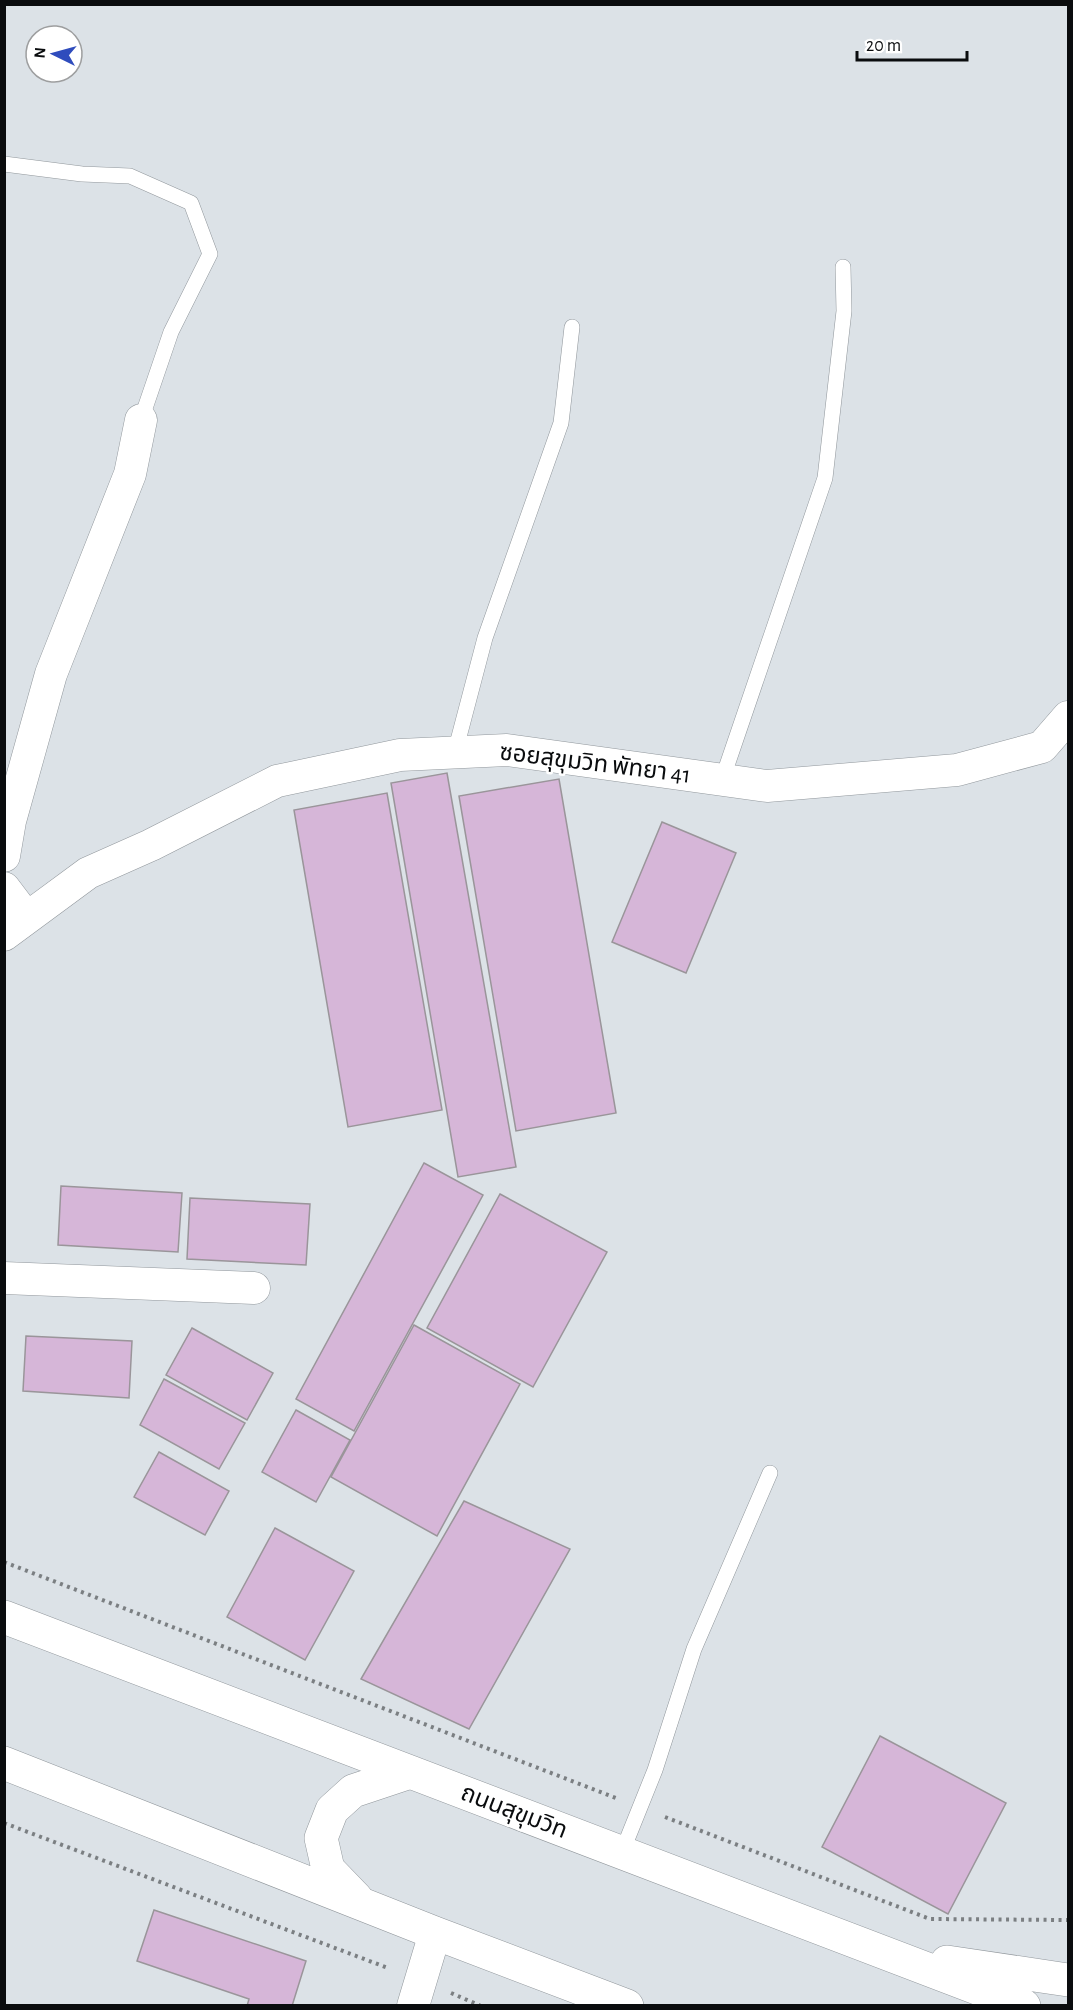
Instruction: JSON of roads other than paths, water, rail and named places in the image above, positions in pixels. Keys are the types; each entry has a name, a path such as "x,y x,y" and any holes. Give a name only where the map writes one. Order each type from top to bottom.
{"highway":[{"name":"ถนนสุขุมวิท","path":"4,1617 1024,2006"},
{"path":"4,1763 435,1933 583,1998 627,2006"},
{"path":"362,1904 328,1869 321,1838 332,1810 353,1791 410,1772"},
{"path":"886,1953 1068,1980"}],"street":[{"path":"4,856 10,821 51,674 130,474 141,420"},
{"name":"ซอยสุขุมวิท พัทยา 41","path":"15,926 88,873 152,845 277,781 400,755 507,750 767,786 957,770 1042,747 1068,717"},
{"path":"4,888 15,926"},
{"path":"4,1278 254,1288"},
{"path":"417,1993 435,1933"}],"lane":[{"path":"4,164 82,174 130,176 191,203 210,254 171,332 141,420"},
{"path":"722,780 825,478 844,311 843,267"},
{"path":"455,752 485,638 561,423 572,327"},
{"path":"622,1852 655,1770 694,1649 770,1473"}]}
